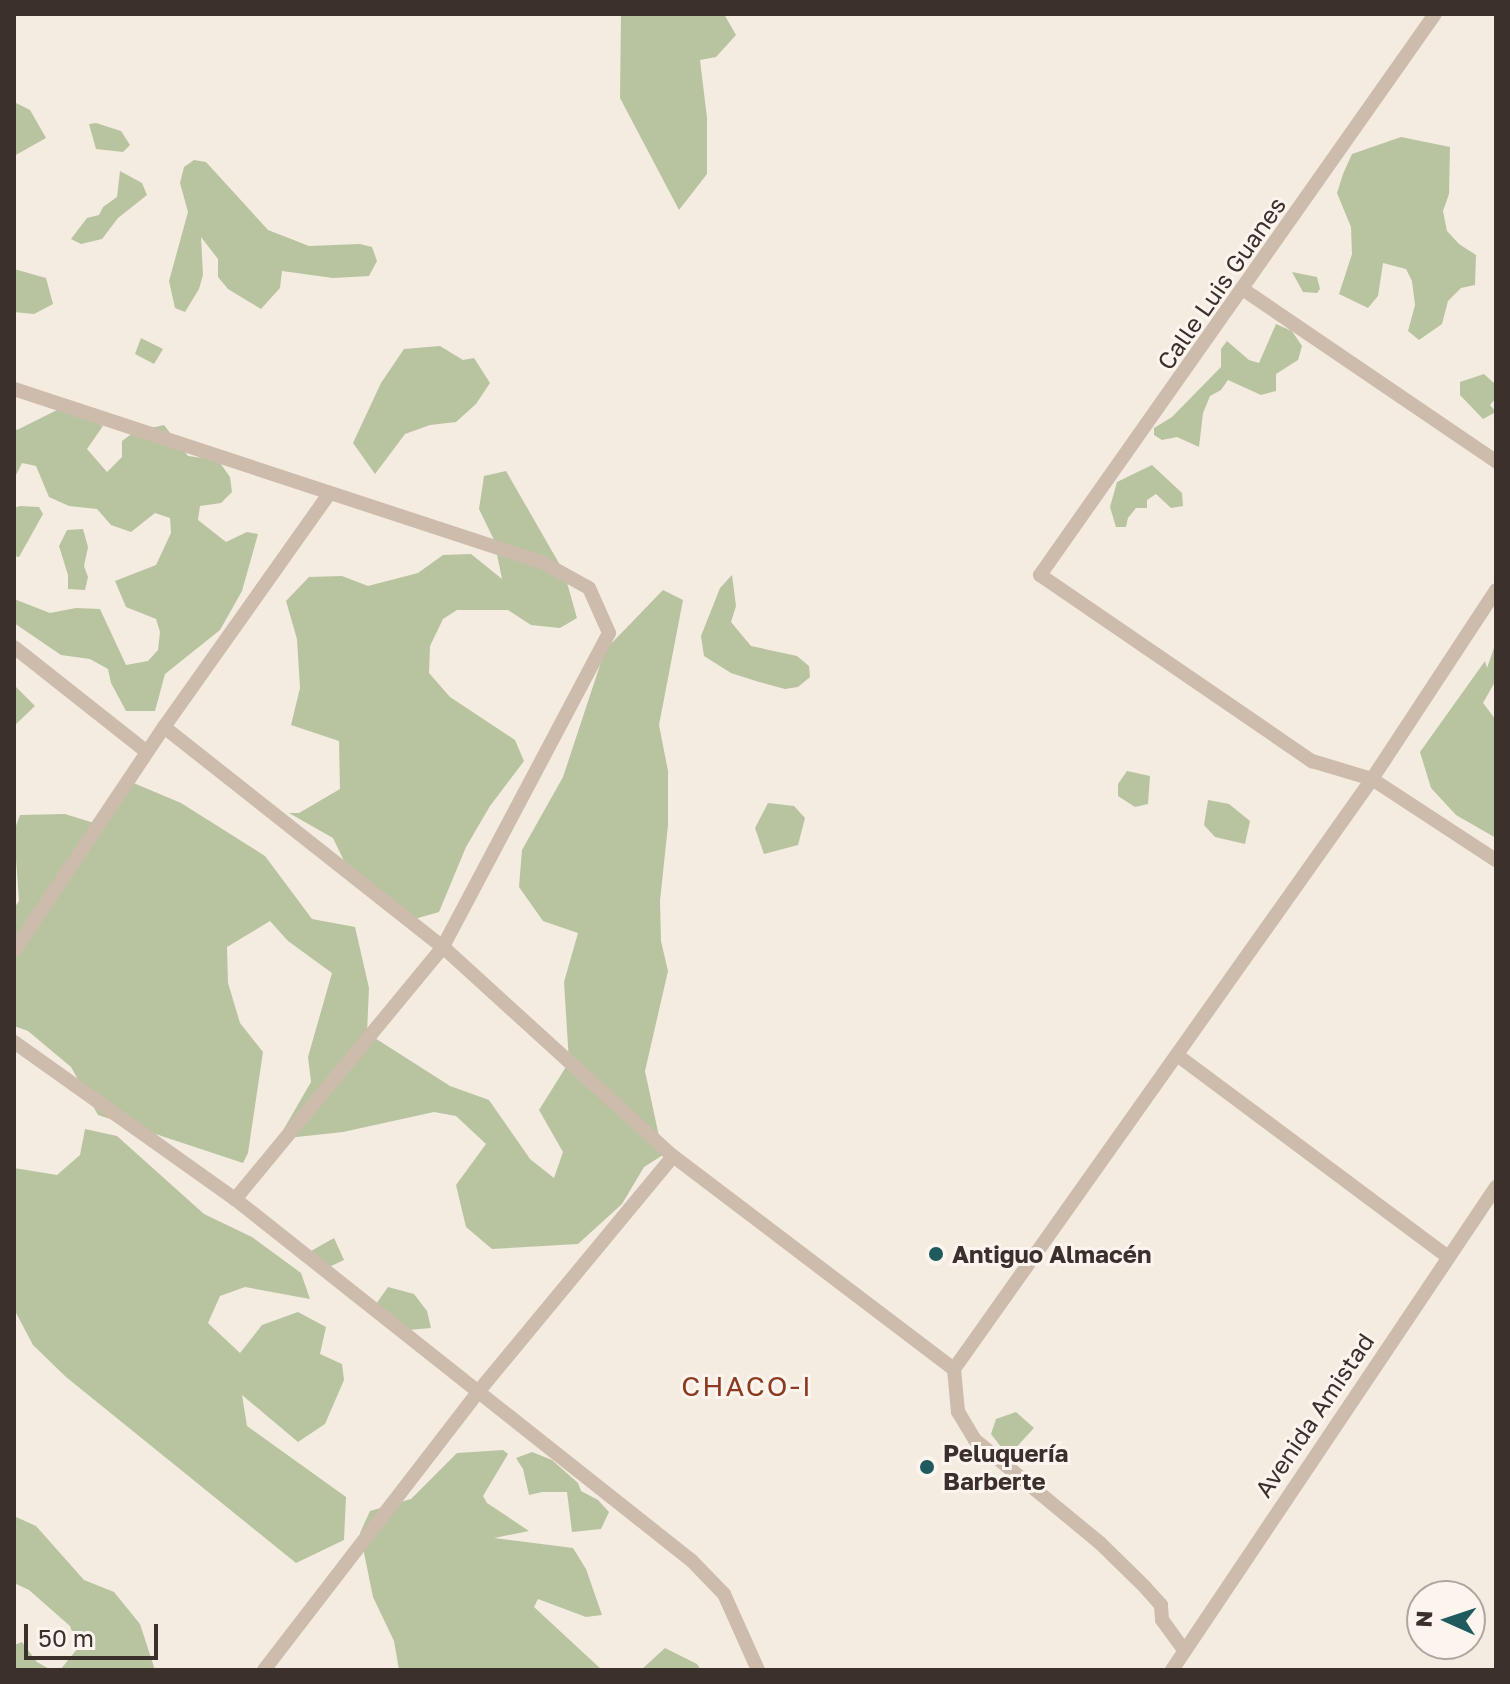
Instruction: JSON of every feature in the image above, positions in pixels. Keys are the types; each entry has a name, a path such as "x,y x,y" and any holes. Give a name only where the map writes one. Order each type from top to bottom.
{"street":[{"name":"Calle Luis Guanes","path":"1372,779 1312,761 1040,575 1244,290 1435,14"},
{"path":"1244,290 1496,461"},
{"path":"14,389 544,563 589,588 609,633 443,947 235,1199"},
{"path":"14,951 164,727 329,494"},
{"path":"1184,1650 1162,1620 1161,1605 1145,1587 1100,1543 975,1440 958,1412 954,1369 1372,779 1496,590"},
{"path":"14,647 147,752"},
{"path":"164,727 443,947 673,1156 954,1369"},
{"path":"1372,779 1496,860"},
{"path":"14,1042 235,1199 692,1561 724,1594 758,1670"},
{"path":"1177,1055 1447,1256"},
{"path":"264,1670 478,1392 673,1156"},
{"name":"Avenida Amistad","path":"1172,1670 1496,1187"}],"green space":[{"path":"621,14 724,14 736,35 716,57 700,60 707,118 707,174 679,210 620,98"},
{"path":"14,102 30,110 46,138 14,156"},
{"path":"96,123 121,131 130,145 123,152 96,149 89,124"},
{"path":"1401,137 1450,147 1449,194 1443,211 1447,231 1476,255 1475,285 1461,288 1448,301 1442,324 1419,340 1408,331 1415,305 1412,281 1406,269 1383,263 1378,296 1368,308 1339,294 1352,254 1351,227 1337,193 1343,174 1352,154"},
{"path":"194,160 206,162 268,230 309,246 360,244 372,247 377,261 369,276 333,278 282,271 280,288 261,309 228,289 218,277 218,259 201,237 203,275 199,289 185,312 175,308 169,281 188,212 180,183 184,167"},
{"path":"120,171 142,183 147,195 118,218 102,239 81,244 71,239 87,218 99,215 103,207 117,197"},
{"path":"14,269 46,278 53,304 34,314 14,312"},
{"path":"1292,272 1317,277 1320,289 1317,293 1303,292"},
{"path":"1276,324 1292,331 1302,346 1298,360 1276,374 1276,391 1261,395 1228,380 1221,390 1210,396 1203,413 1199,447 1177,437 1162,440 1154,435 1154,428 1172,417 1221,367 1221,349 1227,341 1249,360 1259,363"},
{"path":"141,338 163,349 154,364 135,354"},
{"path":"440,346 463,360 474,358 490,383 476,404 456,422 430,425 405,434 375,474 353,443 381,383 404,349"},
{"path":"1484,374 1495,384 1496,398 1490,405 1496,412 1483,419 1460,395 1460,382"},
{"path":"59,409 74,411 103,426 87,449 107,472 122,457 122,441 134,432 164,425 188,456 218,460 230,477 232,492 221,503 200,506 198,520 226,542 247,532 258,534 242,591 220,630 165,674 155,711 126,711 111,683 108,669 90,659 61,655 14,623 14,599 50,613 76,608 100,609 126,665 148,661 158,650 160,632 156,619 126,607 115,581 156,565 171,533 170,518 155,513 131,532 111,525 97,509 69,506 49,497 36,466 22,463 14,479 14,427 17,430"},
{"path":"1152,465 1182,493 1183,506 1171,508 1156,494 1147,500 1147,508 1136,508 1128,518 1126,527 1116,527 1110,507 1117,482"},
{"path":"506,471 564,572 577,618 560,628 531,625 508,610 457,610 443,619 430,646 429,673 450,697 515,740 524,761 490,806 466,847 439,912 411,920 346,865 333,838 289,813 299,813 340,789 339,741 291,725 300,688 297,639 286,601 309,577 342,576 368,586 418,573 443,555 471,554 502,579 494,540 479,509 484,476"},
{"path":"39,507 43,514 19,557 14,556 14,508"},
{"path":"83,529 88,547 84,566 88,577 85,590 68,589 68,575 59,546 67,530"},
{"path":"732,575 736,606 731,622 751,646 797,656 809,666 810,677 798,687 785,689 731,673 704,656 701,636 720,588"},
{"path":"663,590 683,600 659,725 668,771 668,825 660,901 661,941 668,971 645,1071 663,1155 644,1167 622,1204 578,1244 492,1249 466,1227 456,1185 486,1144 456,1116 434,1112 343,1132 278,1139 311,1082 308,1057 332,973 288,941 270,921 227,947 228,983 240,1023 263,1052 248,1153 243,1163 98,1115 71,1067 28,1031 14,1026 14,908 19,901 14,831 20,815 65,814 94,823 124,779 181,803 265,856 312,919 355,927 369,988 367,1033 450,1086 489,1100 530,1159 554,1178 563,1152 539,1110 569,1062 564,982 578,933 543,921 519,887 522,850 563,777 605,650"},
{"path":"1496,642 1496,680 1483,703 1496,720 1496,838 1456,815 1431,788 1420,752 1485,661 1487,668"},
{"path":"14,685 35,706 14,726"},
{"path":"1127,771 1150,776 1148,804 1135,807 1118,796 1118,784"},
{"path":"1208,800 1229,804 1250,821 1245,844 1215,837 1204,825"},
{"path":"768,803 794,806 805,818 798,845 764,854 755,828"},
{"path":"85,1129 117,1136 204,1214 252,1237 301,1273 310,1299 245,1287 220,1296 208,1323 240,1353 262,1325 298,1312 326,1327 320,1354 342,1364 344,1380 325,1424 298,1442 242,1395 247,1426 346,1497 344,1540 296,1563 66,1377 33,1345 14,1309 14,1168 57,1175 80,1155"},
{"path":"334,1238 344,1260 329,1267 311,1251"},
{"path":"388,1287 414,1294 427,1311 431,1328 409,1330 376,1304"},
{"path":"1016,1412 1034,1428 1008,1456 991,1434 996,1419"},
{"path":"503,1450 508,1454 483,1496 487,1503 529,1531 494,1538 573,1548 586,1569 602,1615 586,1617 538,1599 534,1607 602,1670 399,1670 394,1641 373,1597 360,1533 370,1511 411,1499 457,1453"},
{"path":"532,1452 552,1460 578,1483 581,1491 598,1500 609,1512 601,1529 572,1532 567,1492 529,1495 523,1469 516,1458"},
{"path":"14,1516 36,1526 84,1580 114,1592 140,1624 155,1670 60,1670 78,1648 70,1626 29,1590 14,1583"},
{"path":"22,1642 37,1662 51,1670 14,1670 14,1645"},
{"path":"665,1648 697,1664 701,1670 641,1670"}],"place":[{"name":"Antiguo Almacén","path":"936,1254"},
{"name":"Peluquería Barberte","path":"927,1467"}],"district":[{"name":"CHACO-I","path":"747,1386"}]}
